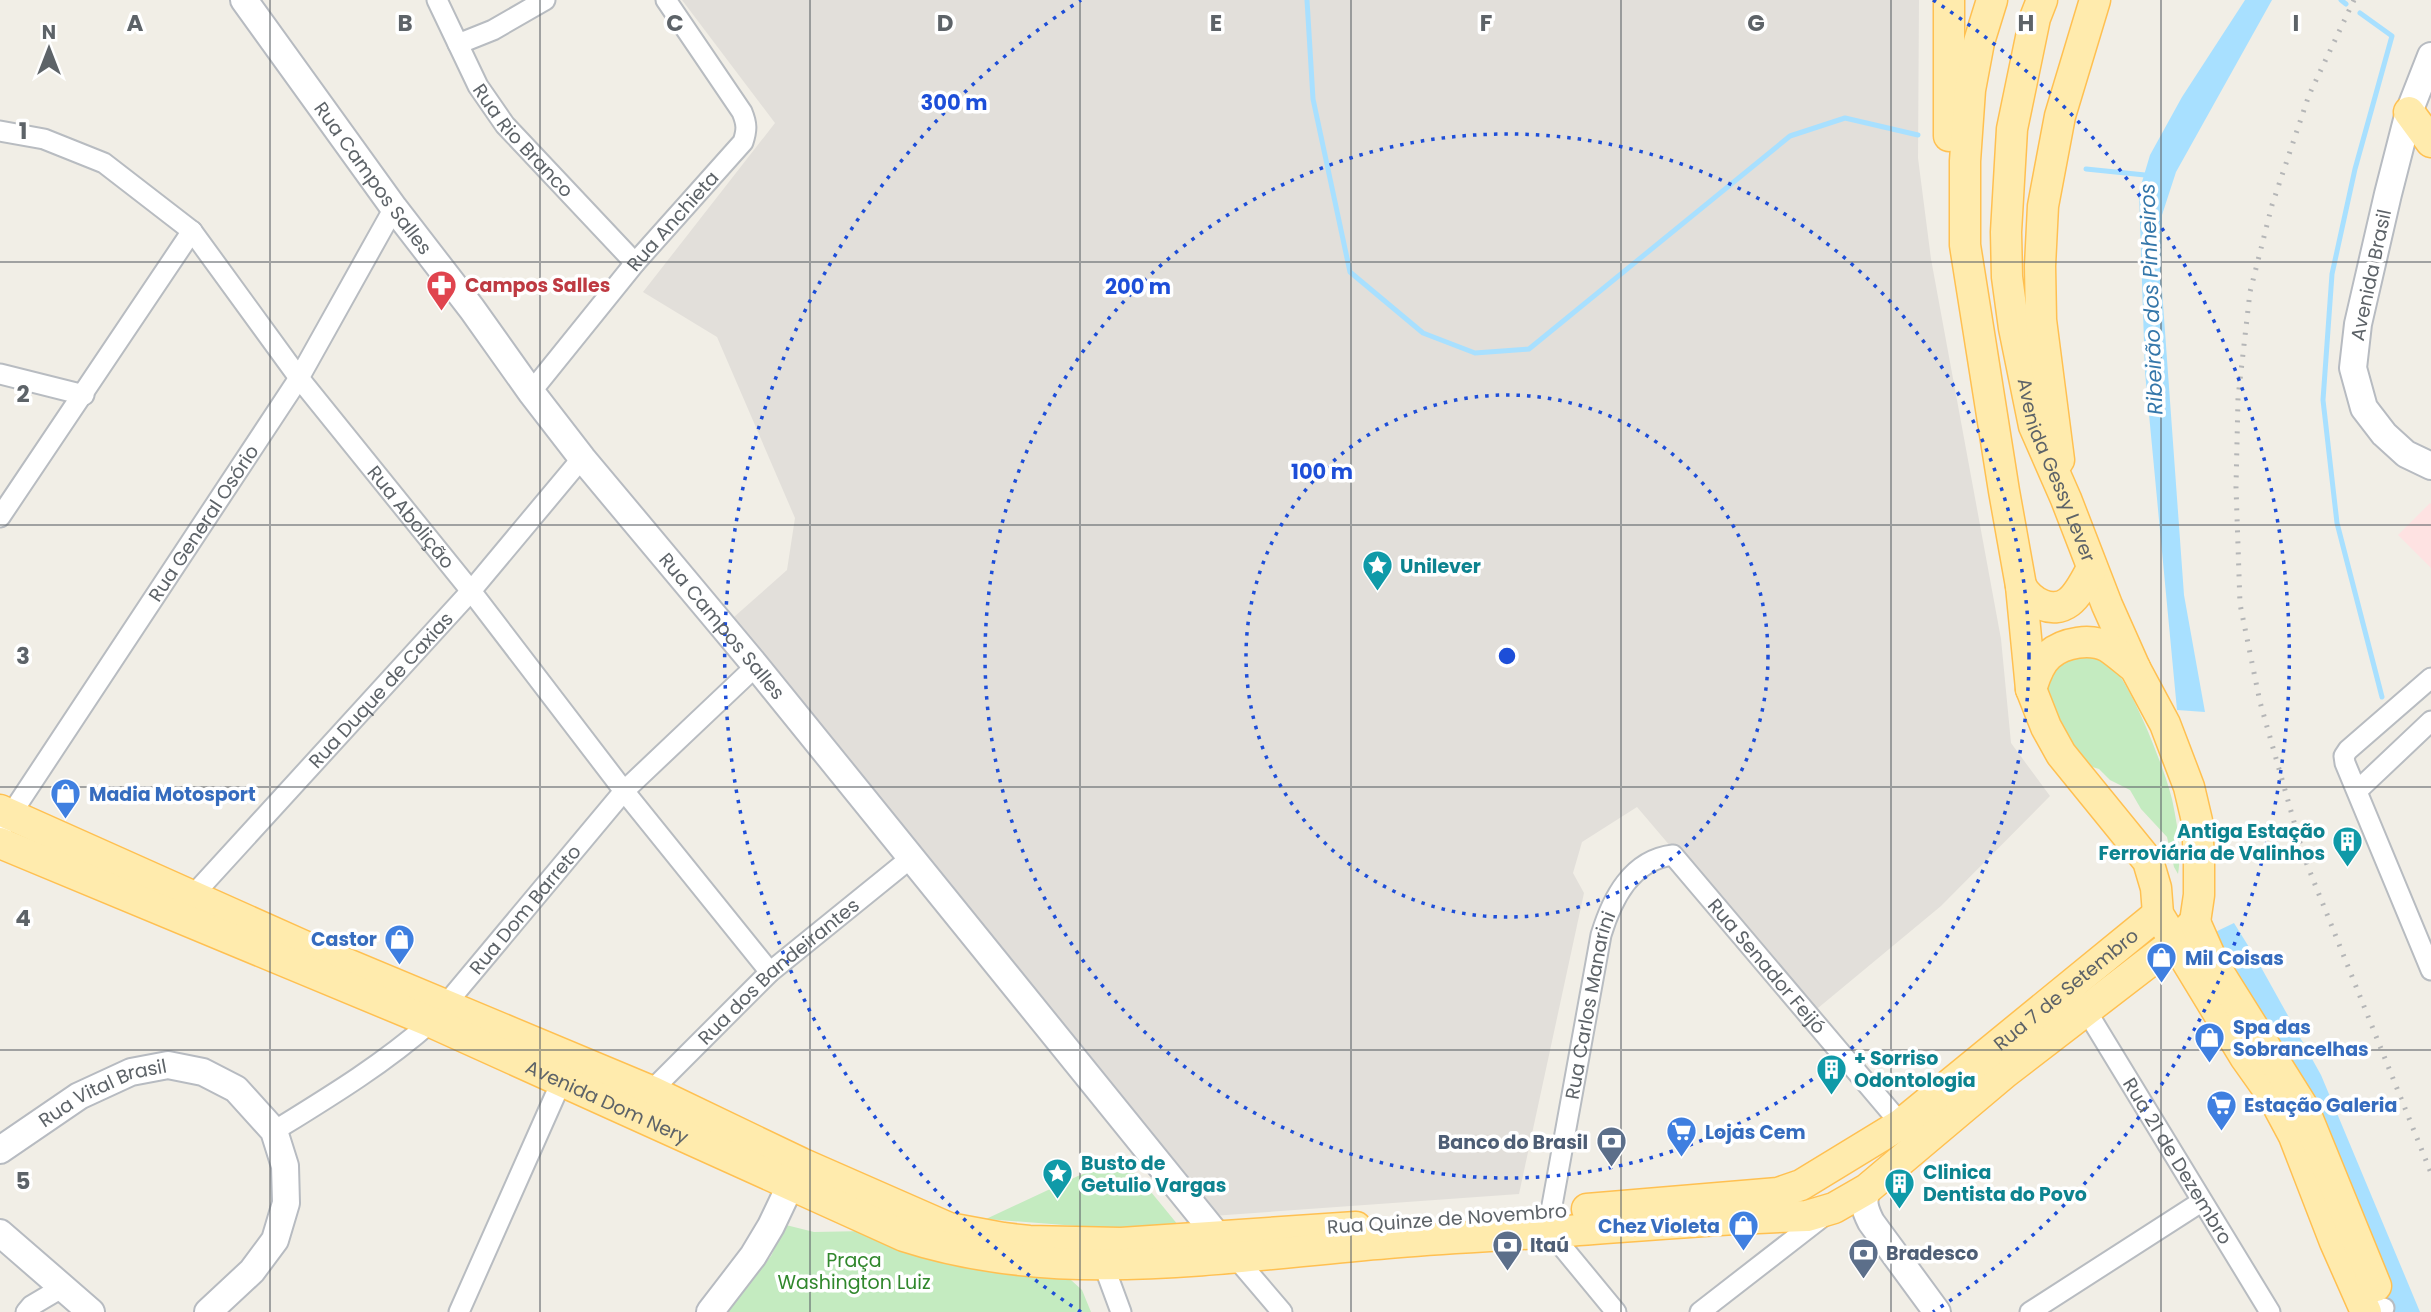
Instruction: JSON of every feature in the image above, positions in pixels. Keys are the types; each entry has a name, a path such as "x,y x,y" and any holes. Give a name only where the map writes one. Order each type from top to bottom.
{"main road":[{"name":"Rua Campos Salles","path":"244,0 394,208 582,458 756,666 1227,1247"},
{"path":"1949,0 1950,160 1953,197 1965,245"},
{"path":"1979,42 1980,0"},
{"name":"Avenida Gessy Lever","path":"1992,0 1979,42 1970,90 1966,131 1965,245 2021,586 2031,689 2046,727 2061,754 2148,861 2158,914"},
{"name":"Avenida Gessy Lever","path":"2042,0 2035,18 2012,129 2006,232 2007,277 2016,340 2034,426 2135,668 2165,724 2189,787 2197,821 2199,895 2185,932"},
{"path":"2066,499 2041,320 2043,206 2060,116 2095,0"},
{"name":"Avenida Brasil","path":"2431,56 2409,113 2358,324 2353,368 2364,408 2384,434 2406,454 2431,466"},
{"path":"2409,113 2431,142"},
{"path":"2021,586 2033,601 2043,606 2058,607 2069,602 2092,568"},
{"path":"2031,689 2038,669 2049,655 2064,646 2083,642 2106,646 2135,668"},
{"name":"Avenida Dom Nery","path":"4,818 183,906 439,1014 651,1091 904,1236 941,1248 982,1256 1104,1266 1227,1247"},
{"name":"Avenida Dom Nery","path":"0,843 183,906"},
{"path":"2158,914 2185,932 2214,965 2303,1107 2379,1311"},
{"name":"Rua 7 de Setembro","path":"1834,1208 1867,1189 1911,1150 2077,997 2158,914"},
{"name":"Rua 7 de Setembro","path":"1801,1185 1902,1124 2077,997 2185,932"},
{"name":"Avenida Dom Nery","path":"439,1014 562,1080 797,1174 949,1227 1003,1238 1227,1247"},
{"name":"Rua Vital Brasil","path":"0,1150 79,1096 131,1072 168,1065 203,1072 236,1089 274,1131 285,1166 286,1203 275,1240 252,1271 208,1312"},
{"path":"710,1312 753,1256 797,1174"},
{"path":"1801,1185 1834,1208 1871,1222"},
{"name":"Rua Quinze de Novembro","path":"1227,1247 1389,1242 1778,1193 1801,1185"},
{"path":"1867,1189 1865,1209 1871,1222 1937,1312"},
{"name":"Rua Quinze de Novembro","path":"1550,1222 1807,1216 1834,1208"},
{"path":"1775,1217 1791,1230 1794,1241"},
{"path":"0,1233 91,1312"}],"street":[{"name":"Rua Rio Branco","path":"437,0 478,86 506,125 635,263"},
{"path":"458,44 493,30 545,0"},
{"name":"Rua Anchieta","path":"531,392 635,263 743,142 747,131 742,112 666,0"},
{"name":"Rua Abolição","path":"0,131 44,139 104,163 191,231 299,378 471,591 624,791 770,972"},
{"name":"Rua General Osório","path":"4,818 299,378 394,208"},
{"path":"0,517 191,231"},
{"path":"0,374 84,395"},
{"name":"Rua Duque de Caxias","path":"183,906 471,591 582,458"},
{"name":"Rua Dom Barreto","path":"274,1131 396,1053 439,1014 624,791 756,666"},
{"path":"2431,678 2344,756 2431,970"},
{"path":"2358,790 2431,721"},
{"name":"Rua Senador Feijó","path":"1623,886 1650,861 1673,855 1902,1124"},
{"name":"Rua dos Bandeirantes","path":"651,1091 770,972 912,857"},
{"name":"Rua Carlos Manarini","path":"1550,1222 1601,935 1609,910 1623,886"},
{"name":"Rua 21 de Dezembro","path":"2077,997 2270,1312"},
{"path":"459,1312 562,1080"},
{"path":"2030,1312 2201,1202"},
{"path":"1700,1312 1834,1208"},
{"path":"1550,1222 1616,1312"},
{"path":"1227,1247 1282,1312"},
{"path":"1104,1266 1121,1312"},
{"path":"26,1312 31,1306 63,1287"}],"shaded area":[{"name":"Unilever","path":"682,0 1919,0 1918,158 1931,259 2001,639 2011,743 2050,796 1941,906 1812,1013 1637,807 1582,842 1573,873 1584,893 1519,1194 1212,1216 734,617 787,570 795,518 717,337 643,292 775,123"},
{"path":"2431,504 2431,568 2398,535"}],"green space":[{"path":"2079,652 2105,659 2114,668 2145,724 2172,799 2179,846 2178,874 2167,837 2141,809 2130,790 2110,780 2099,769 2086,765 2062,739 2046,691 2054,665"},
{"path":"1121,1160 1128,1164 1183,1231 986,1219 1078,1176"},
{"name":"Praça Washington Luiz","path":"786,1225 814,1232 866,1231 1071,1280 1082,1290 1091,1312 726,1312 771,1256"}],"water":[{"name":"Ribeirão dos Pinheiros","path":"2245,0 2272,0 2176,172 2162,215 2161,276 2184,595 2205,712 2177,710 2145,372 2139,192 2150,155 2182,97"},
{"path":"2234,923 2321,1075 2420,1312 2393,1312 2300,1081 2261,1011 2211,934"}],"waterway":[{"path":"1307,0 1313,99 1350,272 1423,333 1475,353 1529,349 1790,136 1845,118 1918,135"},
{"path":"2341,0 2346,4"},
{"path":"2360,13 2392,36 2355,169 2332,274 2323,400 2337,523 2382,697"},
{"name":"Ribeirão dos Pinheiros","path":"2086,169 2145,175"}],"railway":[{"path":"2354,0 2309,95 2272,205 2250,292 2238,398 2236,487 2240,604 2260,702 2304,857 2431,1173"}],"place":[{"name":"Campos Salles","path":"442,312"},
{"name":"Unilever","path":"1377,593"},
{"name":"Madia Motosport","path":"66,821"},
{"name":"Antiga Estação Ferroviária de Valinhos","path":"2348,869"},
{"name":"Castor","path":"400,966"},
{"name":"Mil Coisas","path":"2162,985"},
{"name":"Spa das Sobrancelhas","path":"2210,1065"},
{"name":"+ Sorriso Odontologia","path":"1831,1096"},
{"name":"Estação Galeria","path":"2221,1132"},
{"name":"Lojas Cem","path":"1682,1159"},
{"name":"Banco do Brasil","path":"1611,1169"},
{"name":"Busto de Getulio Vargas","path":"1058,1201"},
{"name":"Clinica Dentista do Povo","path":"1900,1210"},
{"name":"Chez Violeta","path":"1743,1253"},
{"name":"Itaú","path":"1507,1272"},
{"name":"Bradesco","path":"1863,1280"}]}
